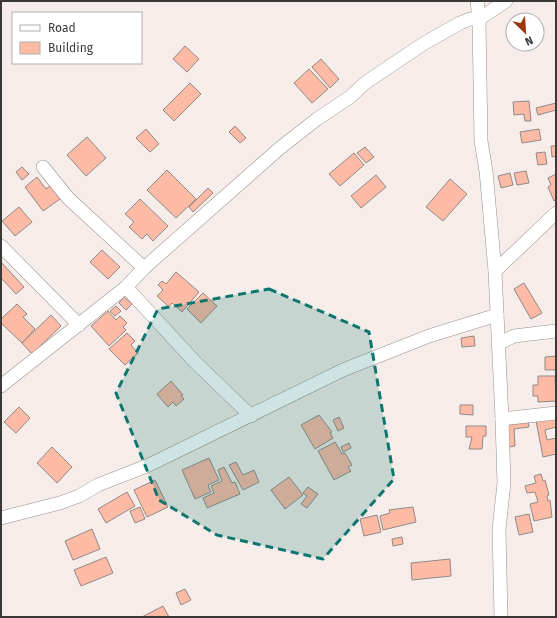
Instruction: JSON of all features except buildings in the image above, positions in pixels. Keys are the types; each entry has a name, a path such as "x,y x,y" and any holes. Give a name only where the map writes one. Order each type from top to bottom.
{"street":[{"path":"477,1 479,20 481,141 486,171 495,271 502,419 504,483 499,529 501,617"},
{"path":"1,386 126,287 144,268 280,148 317,119 350,97 365,83 411,51 460,23 470,19 479,20 506,1"},
{"path":"43,167 68,198 144,268"},
{"path":"495,271 556,213"},
{"path":"1,246 79,325"},
{"path":"126,287 195,362 251,416"},
{"path":"1,518 60,503 79,496 98,485 149,465 343,370 429,336 497,315"},
{"path":"498,344 514,336 556,331"},
{"path":"502,419 556,413"}],"highlighted area":[{"path":"269,289 369,332 394,479 323,559 217,535 159,500 116,393 158,309"}]}
